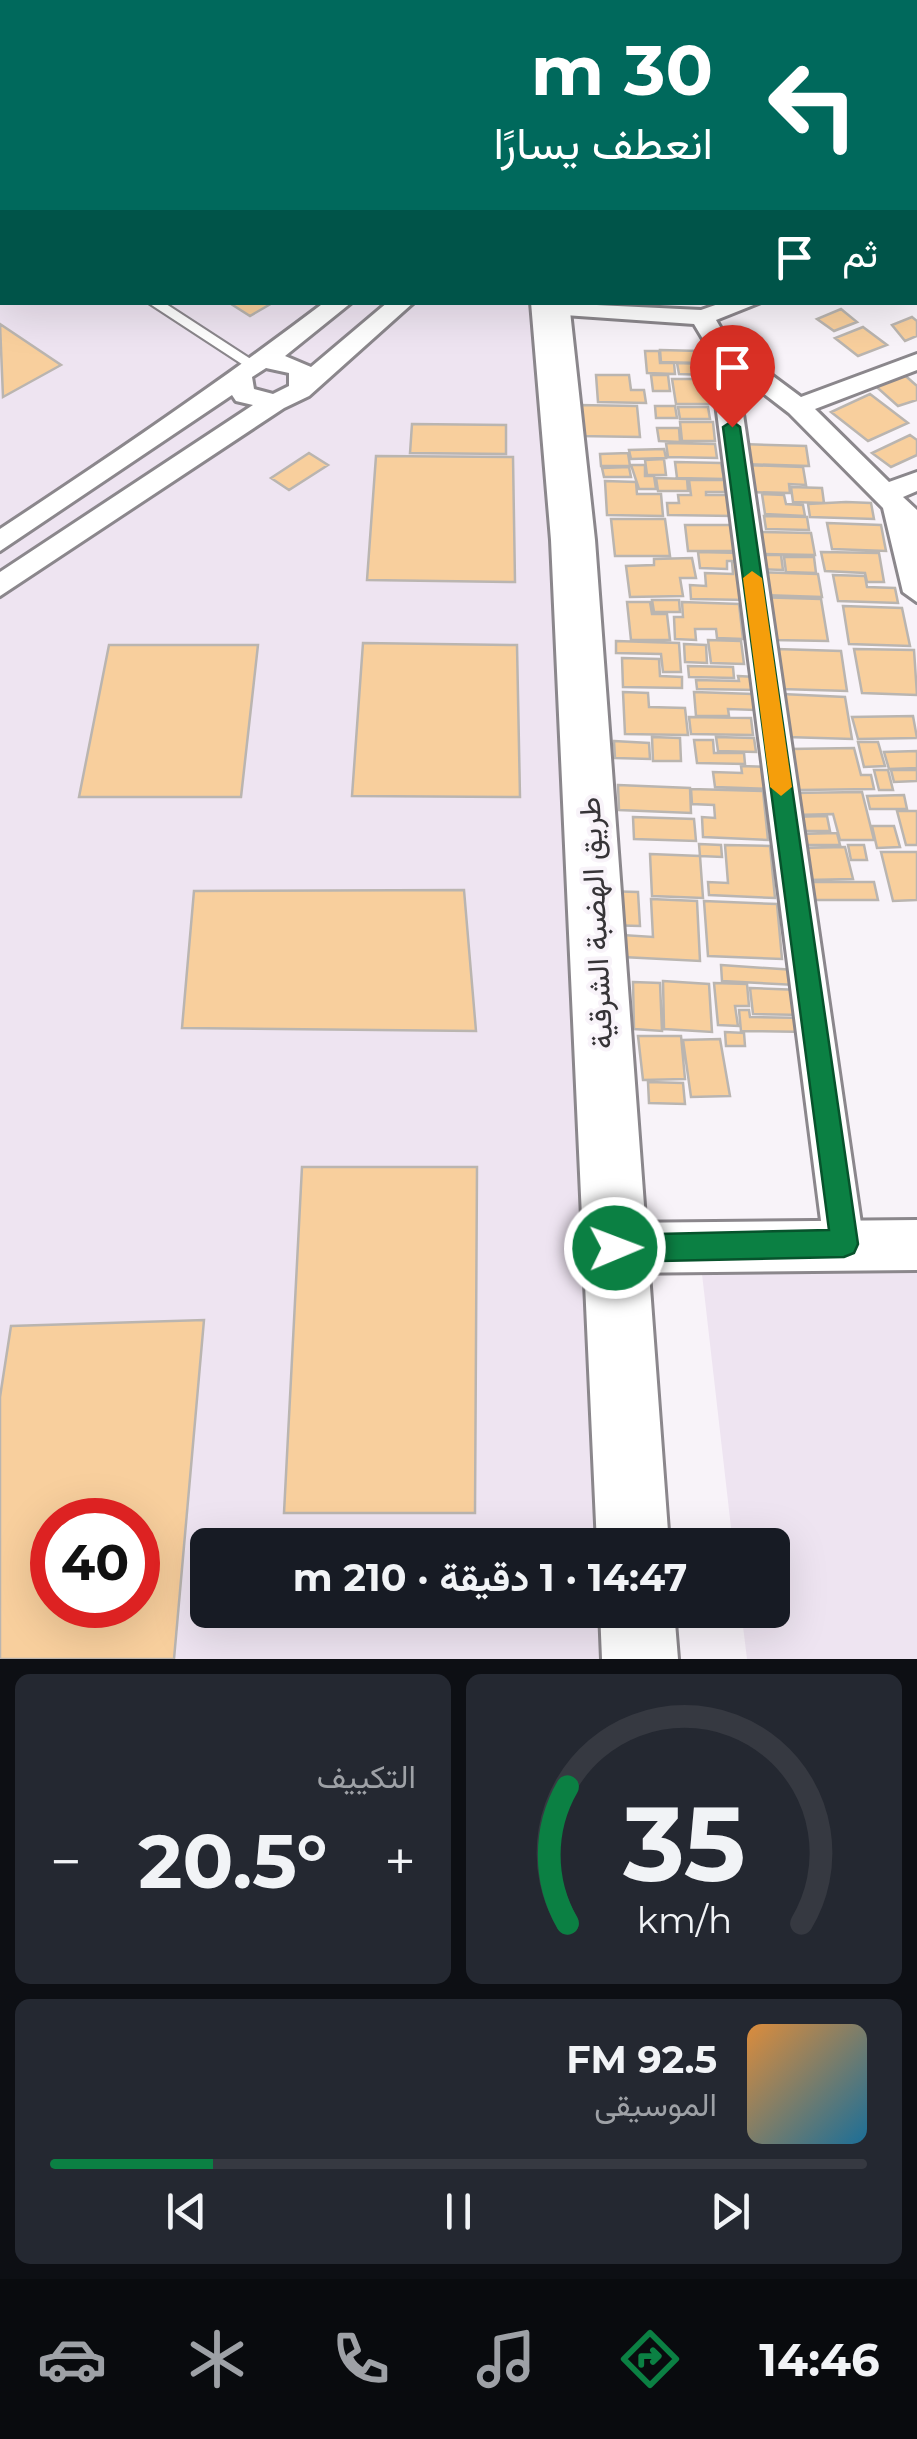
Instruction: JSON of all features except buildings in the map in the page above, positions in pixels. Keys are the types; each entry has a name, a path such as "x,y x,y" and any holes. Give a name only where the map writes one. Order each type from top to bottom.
{"main road":[{"name":"طريق الهضبة الشرقية","path":"548,305 573,540 632,1528"},
{"path":"638,1628 640,1659"}],"street":[{"path":"0,542 206,404 337,305"},
{"path":"0,586 275,402 293,396 399,305"},
{"path":"576,305 714,310 844,1244"},
{"path":"721,349 798,407 917,526"},
{"path":"275,402 253,400 239,389 237,383 253,365 283,361 299,368 304,386"},
{"path":"798,407 917,361"},
{"path":"891,500 917,481"},
{"path":"891,500 917,592"},
{"path":"615,1248 917,1245"}],"lane":[{"path":"158,305 253,365"}],"shaded area":[{"path":"0,305 545,305 632,1528 190,1528 190,1628 638,1628 640,1659 0,1659"},
{"path":"917,1233 917,1659 747,1659 743,1628 790,1628 790,1528 731,1528 698,1239"}],"slow traffic":[{"path":"752,578 781,787"}],"route":[{"path":"615,1248 844,1244 732,427"}]}
